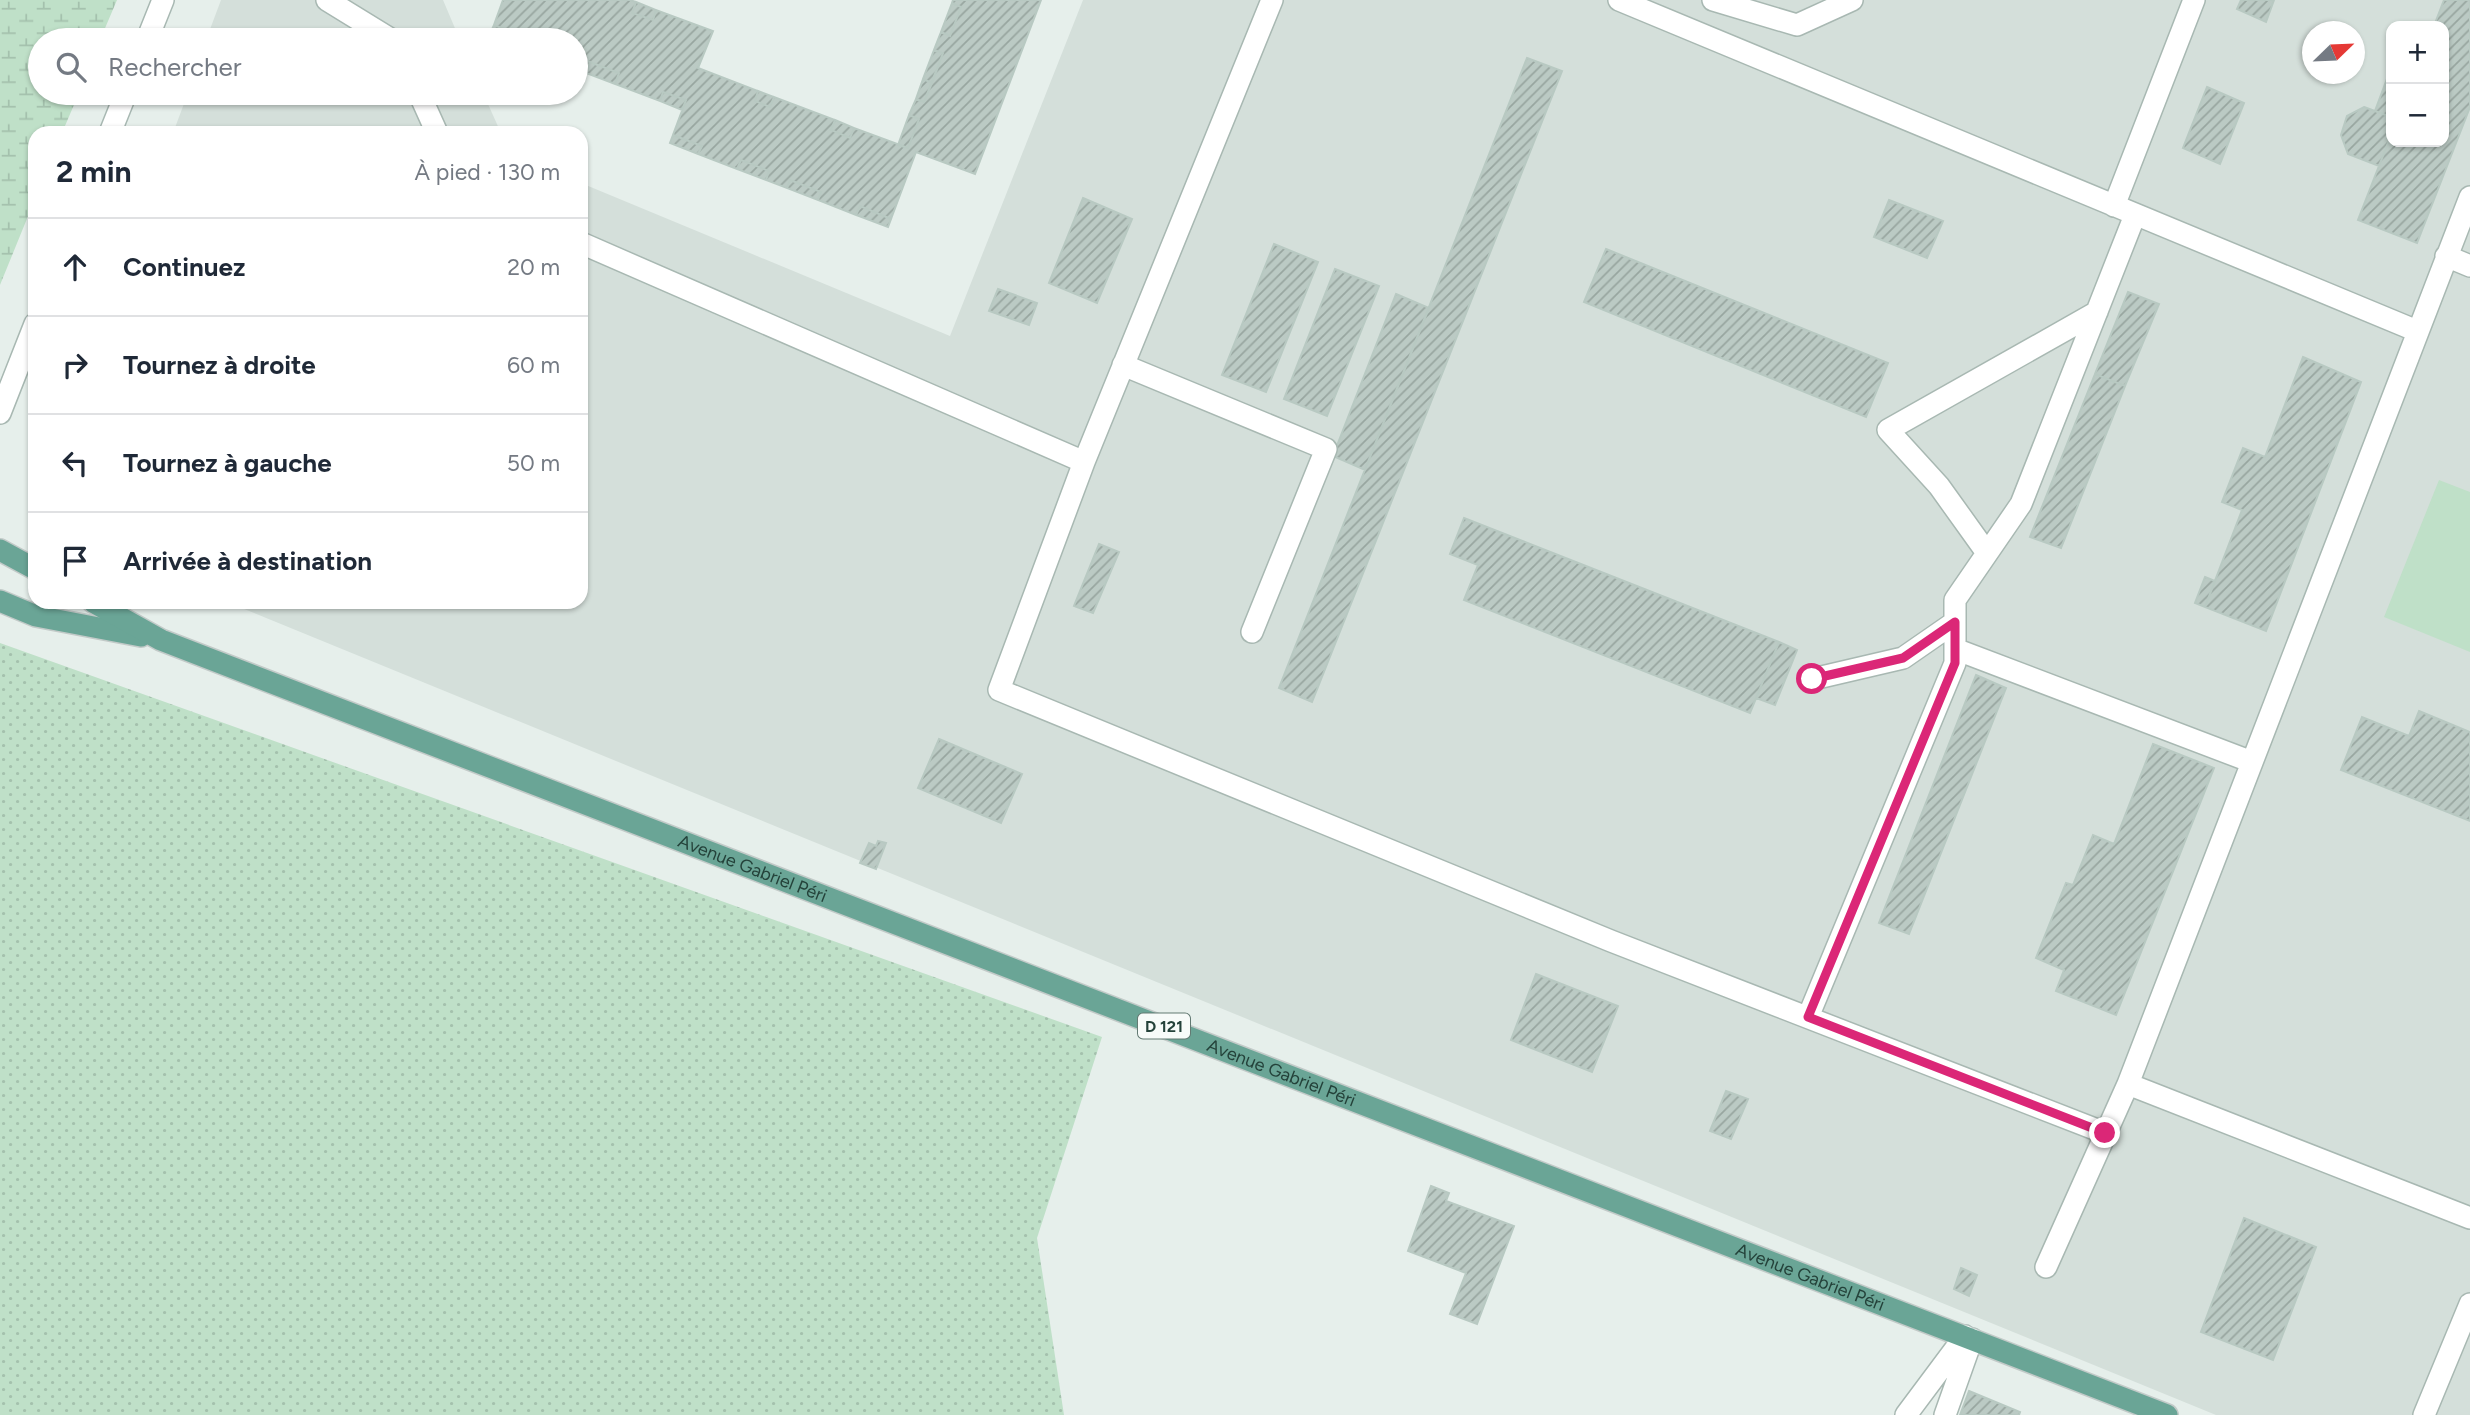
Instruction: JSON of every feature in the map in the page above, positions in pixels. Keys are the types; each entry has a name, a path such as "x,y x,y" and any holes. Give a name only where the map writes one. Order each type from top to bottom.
{"main road":[{"path":"0,550 28,565"},
{"name":"Avenue Gabriel Péri","path":"0,601 36,616 161,640"},
{"name":"Avenue Gabriel Péri","path":"106,609 161,640 2167,1415"}],"street":[{"path":"152,28 163,0"},
{"path":"327,0 373,28"},
{"path":"1272,0 1084,462 999,690 1598,936 2105,1133"},
{"path":"1619,0 2417,331"},
{"path":"1713,0 1797,25 1852,0"},
{"path":"2114,206 2194,0"},
{"path":"113,126 121,105"},
{"path":"424,105 434,126"},
{"path":"2046,1267 2128,1084 2470,197"},
{"path":"1808,1017 1955,663 1955,600 2021,504 2135,215"},
{"path":"588,246 1084,462"},
{"path":"2446,256 2470,266"},
{"path":"1987,553 1939,486 1888,430 2097,312"},
{"path":"0,413 28,342"},
{"path":"1123,365 1326,449 1252,632"},
{"path":"1812,679 1903,658 1955,622"},
{"path":"1955,649 2252,762"},
{"path":"2128,1084 2470,1218"},
{"path":"2424,1415 2470,1304"},
{"path":"1906,1415 1968,1338"},
{"path":"1945,1415 1968,1338"}],"shaded area":[{"path":"221,0 443,0 455,28 210,28"},
{"path":"1083,0 2470,0 2470,1415 2216,1415 244,609 588,609 588,186 950,336"},
{"path":"184,105 488,105 498,126 176,126"}],"green space":[{"path":"0,0 117,0 105,28 28,28 28,105 74,105 65,126 28,126 28,216 0,285"},
{"path":"2439,480 2470,492 2470,652 2384,617"},
{"path":"0,643 1102,1037 1037,1238 1064,1415 0,1415"}],"building":[{"path":"503,0 630,0 636,2 632,13 653,20 656,10 713,31 698,68 758,91 755,101 770,107 774,97 835,120 831,130 850,138 854,128 908,148 919,119 909,115 916,99 924,102 943,53 934,50 941,32 950,36 961,7 952,3 953,0 1041,0 975,174 916,152 891,219 860,206 856,215 818,200 821,192 790,180 787,188 766,180 769,171 741,160 737,169 698,154 702,146 673,135 686,100 663,92 660,101 615,84 619,73 588,61 588,28 502,28 494,25"},
{"path":"2241,0 2274,0 2266,22 2237,9"},
{"path":"2444,0 2470,0 2470,107 2417,243 2358,220 2386,147 2449,147 2449,21 2436,21"},
{"path":"636,2 656,10 653,20 632,13"},
{"path":"952,3 961,7 950,36 941,32"},
{"path":"934,50 943,53 932,83 923,79"},
{"path":"1527,58 1562,71 1312,702 1279,688"},
{"path":"590,62 619,73 615,84 588,74"},
{"path":"923,79 932,83 924,102 916,99"},
{"path":"2386,81 2386,115 2375,111"},
{"path":"2207,87 2244,103 2220,164 2183,148"},
{"path":"758,91 774,97 770,107 755,101"},
{"path":"663,92 686,100 682,110 660,101"},
{"path":"2364,107 2386,115 2386,147 2379,166 2348,154 2341,135 2347,116"},
{"path":"909,115 919,119 908,148 898,145"},
{"path":"835,120 854,128 850,138 831,130"},
{"path":"673,135 702,146 698,154 670,143"},
{"path":"741,160 769,171 766,180 737,169"},
{"path":"790,180 821,192 818,200 787,188"},
{"path":"1083,198 1132,219 1097,303 1049,283"},
{"path":"1889,200 1943,221 1927,258 1874,237"},
{"path":"860,206 891,219 888,227 856,215"},
{"path":"1274,244 1318,262 1266,392 1222,375"},
{"path":"1606,249 1888,363 1866,417 1584,302"},
{"path":"1335,269 1379,286 1327,416 1284,399"},
{"path":"998,289 1037,303 1029,325 989,311"},
{"path":"2128,292 2159,304 2125,386 2095,374"},
{"path":"1396,294 1429,308 1365,470 1333,456"},
{"path":"2303,357 2361,382 2266,631 2205,607 2242,510 2222,502 2243,448 2265,457"},
{"path":"2095,374 2125,386 2061,548 2030,537"},
{"path":"1464,518 1779,642 1750,713 1464,600 1478,565 1450,554"},
{"path":"1099,544 1119,552 1093,613 1074,606"},
{"path":"2205,577 2215,581 2205,607 2195,603"},
{"path":"1779,642 1797,650 1775,705 1756,698"},
{"path":"1976,675 2006,688 1909,934 1879,923"},
{"path":"2419,711 2470,732 2470,821 2341,770 2362,717 2409,736"},
{"path":"939,739 1022,774 1001,823 918,788"},
{"path":"2153,744 2214,768 2116,1015 2056,991 2064,970 2036,958 2066,883 2073,885 2093,835 2114,844"},
{"path":"878,841 886,843 876,869 860,863 869,843 876,846"},
{"path":"1536,974 1618,1006 1592,1072 1511,1040"},
{"path":"1726,1091 1748,1099 1731,1139 1710,1131"},
{"path":"1431,1186 1449,1193 1446,1201 1514,1226 1477,1324 1450,1314 1466,1273 1408,1251"},
{"path":"2244,1218 2316,1247 2273,1360 2201,1332"},
{"path":"1961,1268 1977,1275 1969,1296 1954,1289"},
{"path":"1969,1391 2020,1412 2019,1415 1960,1415"}],"route":[{"path":"1812,679 1903,658 1955,622 1955,663 1808,1017 2105,1133"}]}
